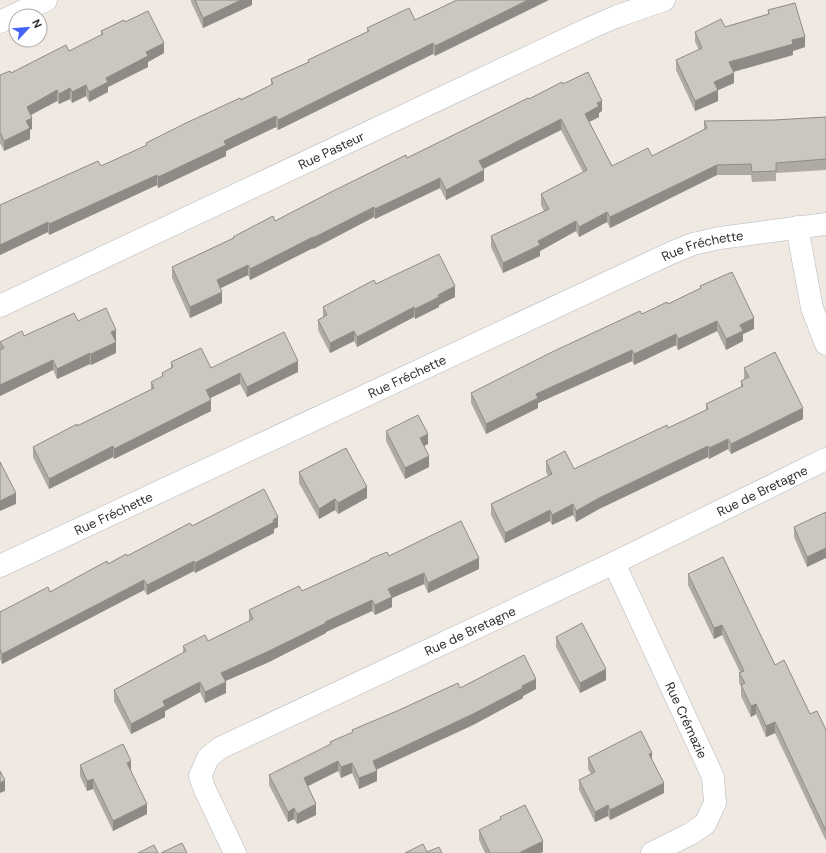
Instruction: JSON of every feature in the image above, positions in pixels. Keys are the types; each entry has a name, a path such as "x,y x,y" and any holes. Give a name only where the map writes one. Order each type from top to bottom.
{"street":[{"path":"0,22 46,0"},
{"name":"Rue Pasteur","path":"0,306 590,28 618,16 664,0"},
{"name":"Rue Fréchette","path":"0,566 671,253 693,244 720,238 826,224"},
{"path":"796,227 812,308 826,344"},
{"name":"Rue de Bretagne","path":"235,853 205,790 200,776 208,758 220,748 614,563 826,459"},
{"name":"Rue Crémazie","path":"614,563 713,777 715,803 705,824 690,834 652,853"}],"building":[{"path":"195,0 241,0 203,18"},
{"path":"457,0 528,0 435,46 433,43 278,120 276,116 224,141 226,145 158,177 157,175 49,224 48,222 0,245 0,205 98,161 101,166 147,145 146,143 186,123 240,98 241,100 273,84 271,79 309,62 308,60 369,31 367,28 409,8 415,20"},
{"path":"795,3 805,37 792,40 793,44 729,62 734,73 714,82 718,90 695,101 676,60 702,48 695,32 721,19 725,27 769,14 768,10"},
{"path":"148,11 164,43 146,52 148,56 106,78 108,82 89,92 86,85 72,92 70,88 59,94 57,90 27,107 32,118 26,121 30,128 4,141 0,132 0,75 10,71 11,73 66,45 69,51 103,34 101,31"},
{"path":"588,72 602,101 597,103 599,106 585,114 612,166 648,148 652,156 707,128 704,121 774,120 826,117 826,159 776,163 776,171 752,172 751,164 717,165 610,217 607,212 579,227 576,221 538,241 540,245 503,263 491,236 549,209 541,194 587,170 561,119 479,161 484,170 446,190 440,178 375,209 374,207 250,269 248,265 217,280 222,292 190,307 172,267 234,238 233,237 273,216 275,221 406,155 407,158 528,98 529,99 562,82 563,84"},
{"path":"439,254 455,286 438,295 439,297 415,309 414,307 357,337 354,331 330,343 318,320 327,315 323,307 374,280 376,284"},
{"path":"732,272 754,318 740,325 743,331 726,339 717,321 678,339 676,334 634,354 632,350 536,394 538,398 486,424 471,393 550,353 640,311 642,314 667,302 668,304 701,288 700,286"},
{"path":"106,308 116,330 111,332 116,342 57,369 53,360 0,385 0,350 4,348 0,342 22,331 24,336 74,313 78,321"},
{"path":"284,332 298,361 247,387 240,373 206,390 211,400 114,449 113,446 49,479 33,447 77,424 77,426 154,388 151,382 163,376 162,373 173,367 171,362 201,348 211,368"},
{"path":"775,352 803,408 731,444 728,439 709,448 708,446 599,498 576,511 573,504 552,515 550,510 505,533 491,504 552,474 546,461 565,451 574,469 667,425 668,428 708,409 706,404 743,386 741,381 749,377 744,368"},
{"path":"418,415 428,434 420,438 429,456 405,468 386,431"},
{"path":"346,448 367,487 338,503 335,499 319,509 299,472"},
{"path":"0,462 16,493 0,501"},
{"path":"264,489 278,517 273,520 274,522 195,563 194,561 147,585 144,580 2,654 0,649 0,612 48,587 50,592 107,561 108,564 126,554 127,556 190,523 192,526"},
{"path":"826,512 826,548 807,557 794,527"},
{"path":"461,521 479,558 428,583 424,573 388,589 392,597 375,605 372,600 221,673 226,682 205,692 200,682 163,701 165,706 131,724 114,690 186,651 183,646 205,635 208,641 253,619 249,610 299,586 302,591 387,552 389,556"},
{"path":"723,557 775,665 784,660 810,714 817,711 826,730 826,831 775,722 766,726 756,704 751,706 741,685 745,683 739,673 744,671 722,625 714,628 688,574"},
{"path":"582,623 606,669 580,683 556,637"},
{"path":"524,655 536,679 522,686 523,688 473,714 373,761 377,771 359,778 352,763 341,767 338,761 304,778 316,804 297,814 294,808 288,812 269,775 331,744 330,742 353,732 352,730 458,683 460,688"},
{"path":"641,731 652,753 649,754 664,783 610,810 608,805 595,812 579,780 595,772 588,758"},
{"path":"123,744 131,761 127,763 147,804 113,821 93,779 87,781 80,765"},
{"path":"0,771 5,780 0,783"},
{"path":"525,805 543,841 519,853 490,853 479,830 501,819 500,817"},
{"path":"182,843 187,853 161,853"},
{"path":"423,844 427,852 439,847 442,853 405,853"},
{"path":"154,845 158,853 138,853"}]}
